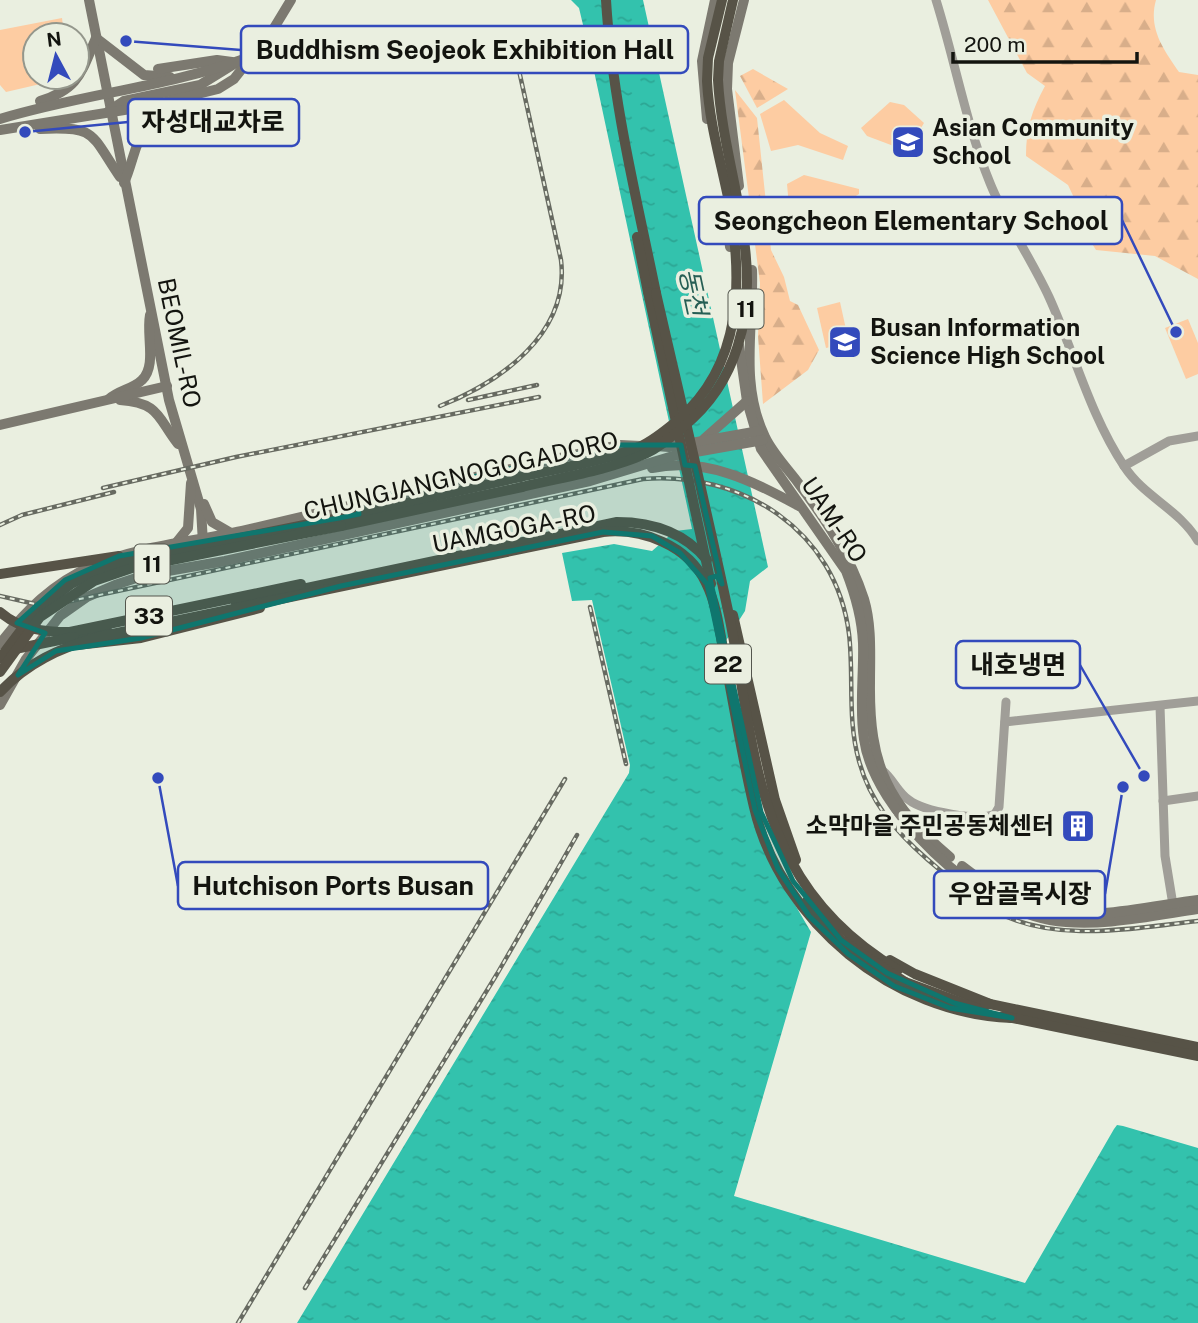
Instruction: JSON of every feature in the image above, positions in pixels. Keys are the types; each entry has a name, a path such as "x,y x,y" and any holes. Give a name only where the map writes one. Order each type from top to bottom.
{"highway":[{"name":"22","path":"599,0 610,88 648,292 761,812 793,881 841,940 887,973 914,987 954,1003 1012,1018 1198,1056"},
{"name":"22","path":"606,0 609,47 627,154 730,620 757,763 781,841 809,891 832,919 863,946 898,970 932,987 990,1004 1198,1047"},
{"name":"CHUNGJANGNOGOGADORO","path":"0,657 34,613 71,584 92,574 131,560 494,493 521,482 641,446 665,431 695,405 724,356 735,315 737,266 707,82 708,58 727,0"},
{"name":"CHUNGJANGNOGOGADORO","path":"0,672 40,617 94,581 132,568 340,522 468,488 521,482"},
{"path":"412,490 468,488"},
{"path":"419,517 494,493"},
{"name":"UAMGOGA-RO","path":"0,692 29,666 80,642 597,524 630,522 660,527 676,534 701,553 726,591 745,660 775,800 785,834 808,880 834,912 885,957 915,974 990,1004"},
{"name":"UAMGOGA-RO","path":"0,657 24,647 603,532 620,530 664,542 694,566 707,584 719,625 755,810 778,869 809,916 848,954 894,986 950,1008 986,1017 1012,1018"},
{"path":"0,574 119,556"},
{"name":"33","path":"0,612 14,622 38,631 70,632 301,584 341,584"},
{"path":"15,681 56,650 125,641 304,598 341,584"}],"main road":[{"path":"89,0 105,94"},
{"path":"0,130 183,99 218,89 234,79 274,28 291,0"},
{"name":"UAM-RO","path":"715,0 702,61 704,105 724,201 747,401 770,464 846,571 853,590 863,640 864,741 877,782 902,820 930,849 990,896 1030,914 1070,922 1174,908 1198,900"},
{"path":"708,25 727,0"},
{"path":"727,0 736,34"},
{"name":"UAM-RO","path":"744,0 728,64 727,89 751,256 748,352 751,388 760,435 832,531 845,553 861,591 870,635 871,740 881,769 904,812 928,838 995,891 1026,905 1049,913 1071,914 1198,909"},
{"path":"96,38 144,75 157,78 192,76"},
{"path":"0,118 66,91 86,66 96,38"},
{"path":"0,118 48,105 192,76 248,58"},
{"path":"158,69 217,60 236,63"},
{"path":"109,112 124,101 200,85 223,74 236,63"},
{"name":"BEOMIL-RO","path":"105,94 167,386 191,482"},
{"path":"124,183 131,166 134,147 144,131 157,114 183,99"},
{"path":"23,127 79,128 103,148 124,183"},
{"path":"108,400 119,390 140,382 149,370 151,357 146,332 151,310"},
{"path":"0,425 167,386"},
{"path":"108,400 149,406 161,416 182,448"},
{"path":"672,456 701,441 747,401"},
{"path":"0,705 38,642 60,617 87,597 145,575 225,561 590,481 672,456 760,435"},
{"path":"701,441 741,439"},
{"path":"0,644 25,612 51,590 82,571 119,556 204,540 412,490 620,445 672,456 741,476 803,508"},
{"path":"191,482 212,522 231,533"},
{"path":"174,545 188,527 191,482"},
{"path":"194,566 204,540 197,496"},
{"path":"217,536 216,548 225,561"}],"street":[{"path":"936,0 979,153 991,186 1048,296 1081,378 1124,466 1144,490 1182,519 1198,541"},
{"path":"1124,466 1169,441 1198,436"},
{"path":"1005,722 1198,701"},
{"path":"881,769 909,801 940,811 989,818 999,807 1006,702"},
{"path":"1160,706 1165,856 1174,908"},
{"path":"1163,801 1198,796"}],"highlighted area":[{"path":"620,445 681,445 685,465 695,466 722,584 717,576 710,578 761,812 793,881 841,940 887,973 954,1003 1012,1018 950,1008 894,986 848,954 809,916 778,869 755,810 707,584 680,553 652,536 603,532 341,586 141,638 56,651 18,675 45,633 17,623 65,580 119,556 359,514 357,502"}],"green space":[{"path":"988,0 1156,0 1154,20 1158,38 1179,72 1198,75 1198,279 1155,256 1096,250 1076,218 1076,202 1068,185 1026,156 1031,119 1045,86 1027,73"},
{"path":"21,26 21,89 6,92 0,85 0,30"},
{"path":"753,69 788,89 757,108 740,76"},
{"path":"735,90 757,118 771,250 784,277 790,301 798,305 819,350 808,370 763,404 758,336 760,283"},
{"path":"784,100 820,133 848,146 843,160 798,145 771,151 760,114"},
{"path":"890,102 904,105 924,123 907,151 867,136 861,128"},
{"path":"804,175 859,189 859,194 816,221 814,228 791,229 787,184"},
{"path":"840,302 849,343 826,348 817,308"},
{"path":"1188,319 1198,343 1198,374 1186,379 1165,328"}],"water":[{"name":"동천","path":"571,0 643,0 768,567 750,581 745,611 720,650 771,864 811,932 734,1196 1025,1283 1114,1129 1117,1125 1123,1126 1198,1148 1198,1323 297,1323 629,773 630,765 592,600 572,601 562,553 614,544 652,551 675,531 692,529 594,71 579,8"}],"railway":[{"path":"440,406 485,383 507,369 526,352 554,311 561,287 561,260 510,30"},
{"path":"468,400 537,385"},
{"path":"103,488 236,457 539,397"},
{"path":"0,596 35,604 71,601 643,479 680,479 715,485 748,497 778,514 804,537 825,565 840,597 849,634 853,729 864,776 886,815 927,859 968,893 995,911 1018,921 1043,927 1068,931 1121,930 1198,921"},
{"path":"0,525 22,515 114,492"},
{"path":"590,607 626,764"},
{"path":"238,1323 565,779"},
{"path":"305,1288 497,974 577,835"}],"place":[{"name":"Buddhism Seojeok Exhibition Hall","path":"126,41"},
{"name":"자성대교차로","path":"25,132"},
{"name":"Asian Community School","path":"908,142"},
{"name":"Seongcheon Elementary School","path":"1176,332"},
{"name":"Busan Information Science High School","path":"845,342"},
{"name":"내호냉면","path":"1144,776"},
{"name":"Hutchison Ports Busan","path":"158,778"},
{"name":"우암골목시장","path":"1123,787"},
{"name":"소막마을 주민공동체센터","path":"1078,826"}]}
